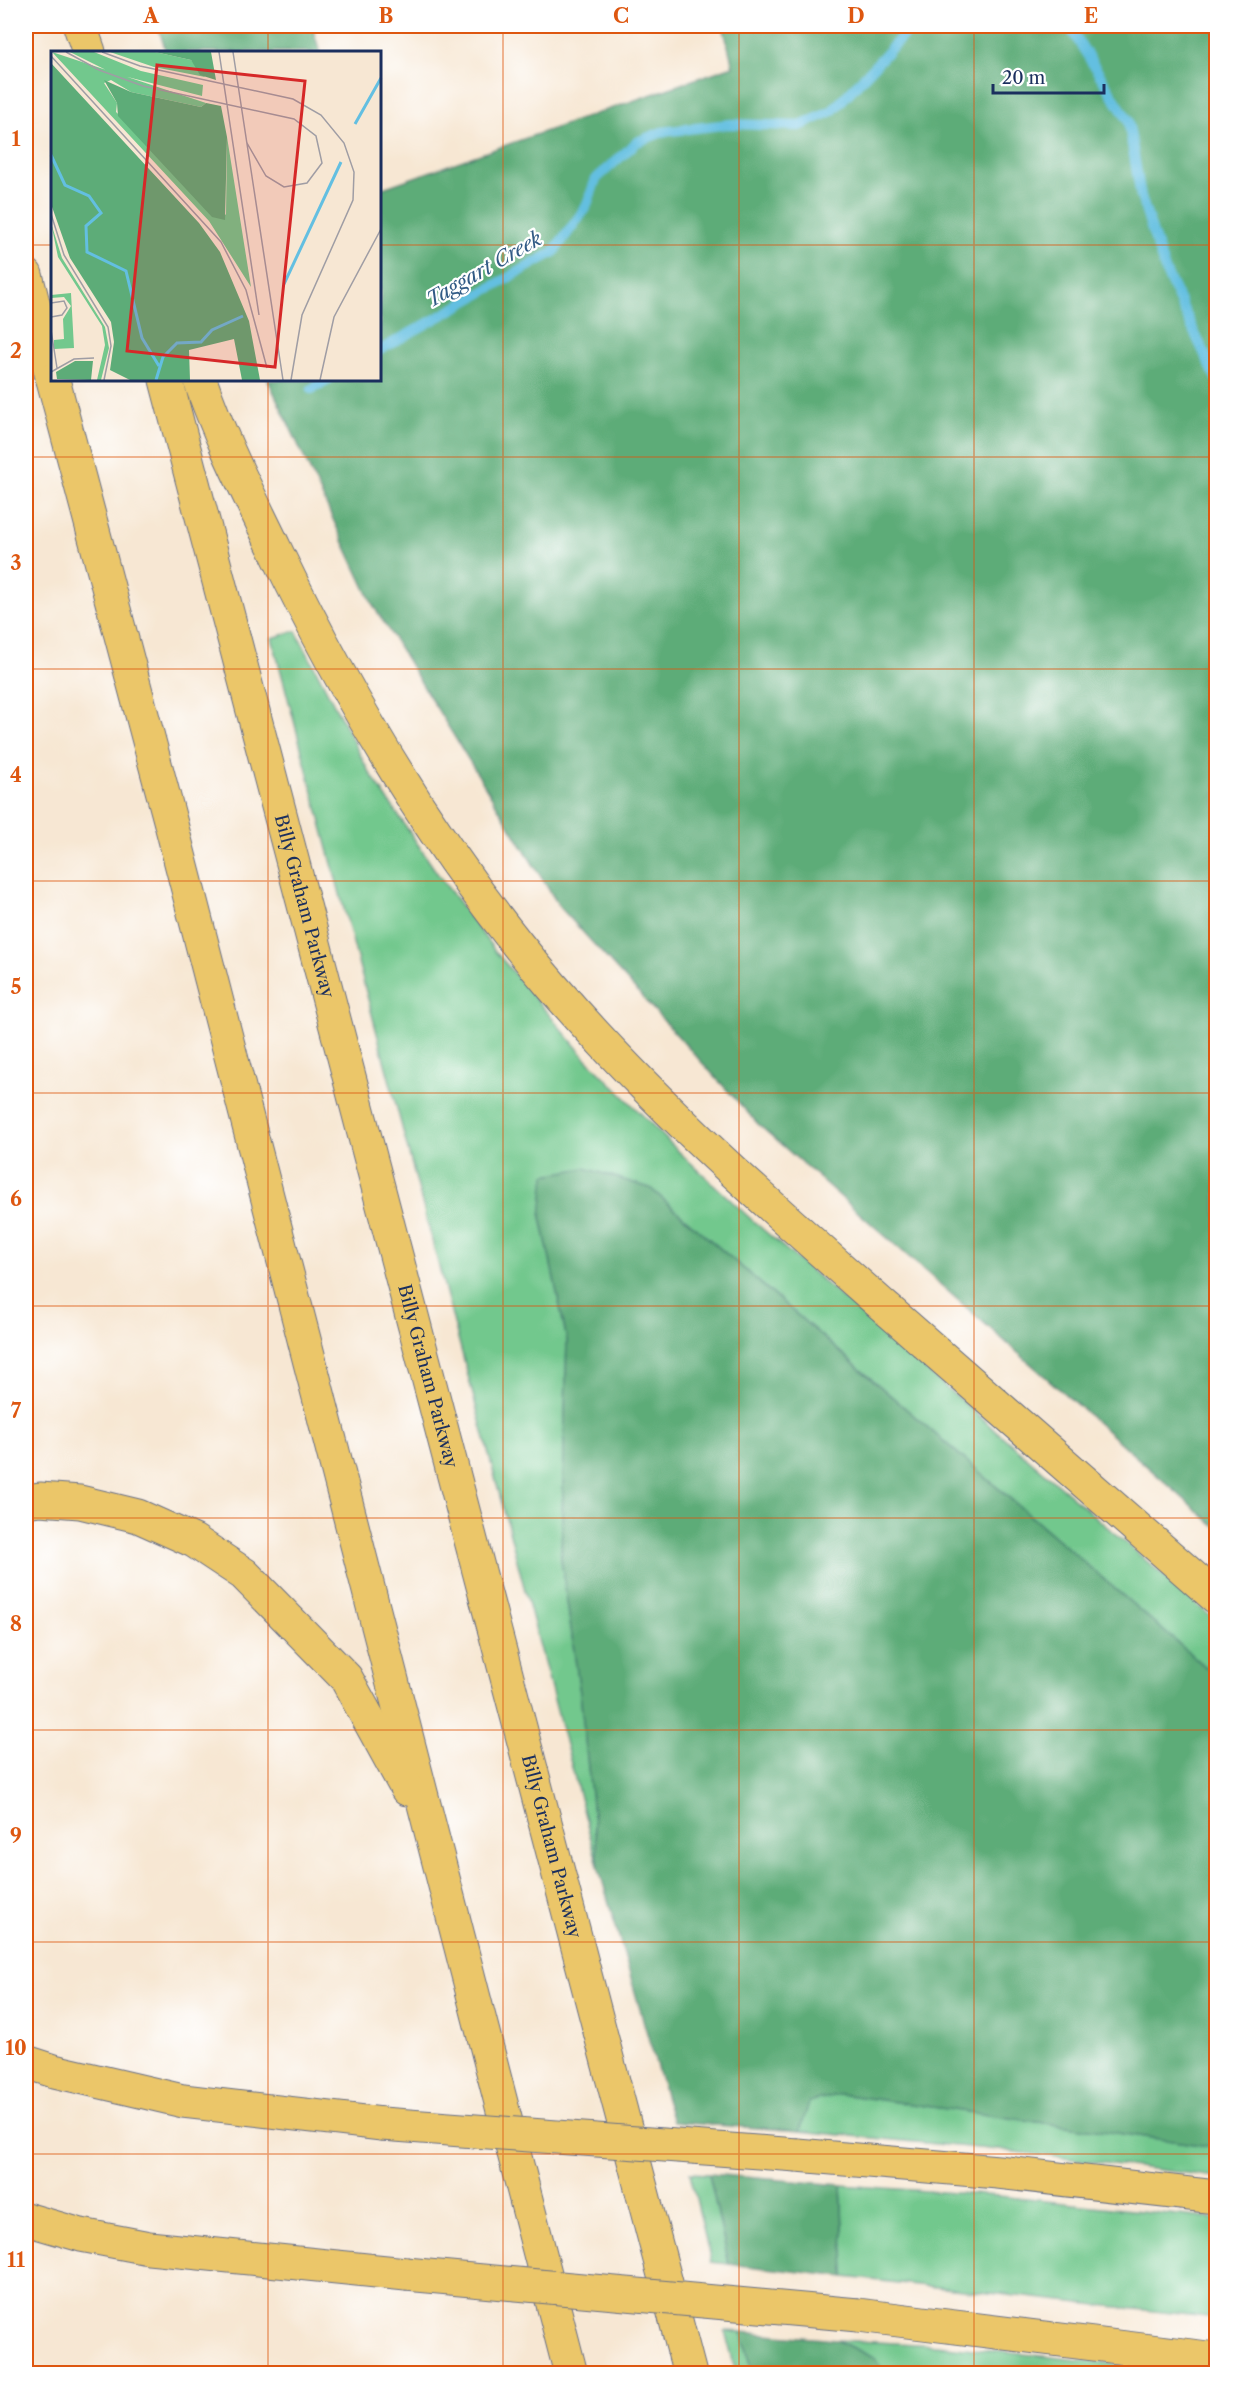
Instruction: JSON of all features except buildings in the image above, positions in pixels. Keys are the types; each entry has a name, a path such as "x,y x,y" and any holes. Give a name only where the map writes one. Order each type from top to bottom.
{"highway":[{"path":"79,26 84,51"},
{"path":"79,26 89,51"},
{"path":"26,275 51,370"},
{"path":"54,381 176,843 571,2373"},
{"name":"Billy Graham Parkway","path":"166,381 690,2373"},
{"path":"200,381 218,430 307,615 346,689 454,861 506,931 553,987 689,1129 773,1209 1216,1597"},
{"path":"26,1501 40,1499 80,1502 138,1516 194,1541 244,1574 346,1678 430,1833"},
{"path":"26,2062 54,2071 183,2101 382,2124 998,2172 1216,2197"},
{"path":"26,2219 81,2235 149,2248 858,2315 1216,2359"}],"green space":[{"path":"158,26 312,26 320,51 166,51"},
{"path":"723,26 1216,26 1216,1527 759,1125 559,906 373,605 268,381 381,381 381,189 733,66"},
{"path":"296,631 368,770 437,873 495,951 584,1056 676,1149 752,1220 1216,1621 1216,1676 650,1188 541,1217 567,1340 561,1559 580,1693 599,1869 272,638"},
{"path":"585,1168 650,1188 1216,1676 1216,2147 840,2094 809,2102 800,2131 673,2122 599,1869 580,1693 561,1559 567,1340 541,1217 545,1175"},
{"path":"840,2094 1216,2147 1216,2177 999,2150 800,2131 809,2101"},
{"path":"690,2173 709,2174 729,2264 711,2262"},
{"path":"709,2174 841,2185 845,2277 729,2264"},
{"path":"841,2185 999,2196 1216,2219 1216,2318 845,2277"},
{"path":"725,2331 741,2332 754,2373 736,2373"},
{"path":"741,2332 836,2340 874,2358 885,2373 754,2373"},
{"path":"836,2340 936,2345 1203,2373 885,2373 874,2358"}],"waterway":[{"name":"Taggart Creek","path":"381,349 554,252 586,207 596,179 637,142 662,132 730,124 800,126 832,111 912,26"},
{"path":"1069,26 1128,120 1141,197 1165,270 1216,378"},
{"name":"Taggart Creek","path":"312,389 326,381"}]}
